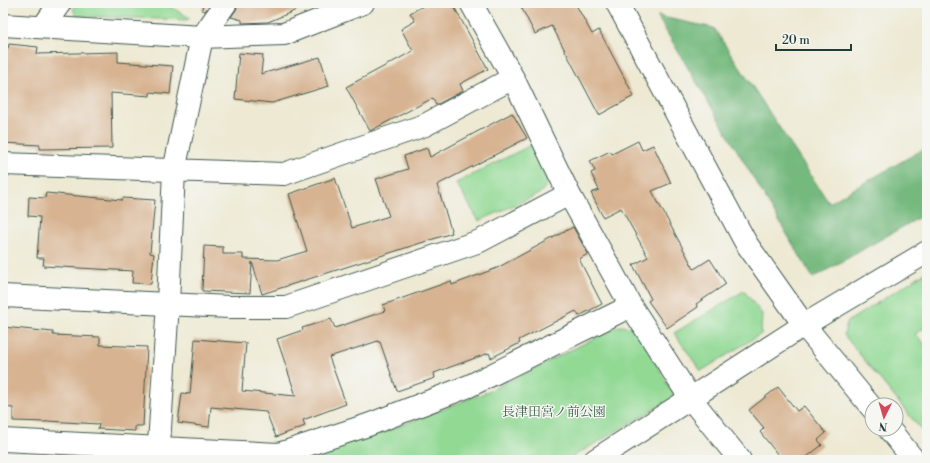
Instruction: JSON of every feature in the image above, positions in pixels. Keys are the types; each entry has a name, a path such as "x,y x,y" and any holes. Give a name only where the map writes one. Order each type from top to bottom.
{"street":[{"path":"43,27 60,3"},
{"path":"158,454 168,303 174,171 202,37 226,3"},
{"path":"3,25 202,37 284,34 363,3"},
{"path":"471,3 513,78 569,194 632,306 691,399 740,460"},
{"path":"617,3 746,243 804,325 864,398"},
{"path":"3,164 284,174 425,125 513,78"},
{"path":"3,296 230,307 286,307 480,241 569,194"},
{"path":"595,460 804,325 927,252"},
{"path":"3,440 158,454 279,454 368,425 469,386 632,306"},
{"path":"895,437 914,460"}],"green space":[{"path":"78,3 164,3 190,18 187,20 76,16 73,9"},
{"path":"657,16 714,28 829,203 927,147 927,213 813,278"},
{"path":"533,144 545,164 548,184 539,194 479,221 456,183"},
{"path":"927,270 927,326 915,334 927,346 927,437 904,409 904,397 894,397 844,335 847,322 926,272 925,271"},
{"path":"744,291 762,314 761,334 701,371 674,333"},
{"name":"長津田宮ノ前公園","path":"619,326 635,327 675,397 567,460 293,460 292,457 381,433 487,392"}],"building":[{"path":"203,3 211,3 205,11 202,10"},
{"path":"238,3 313,3 268,22 242,23 242,20 231,17 236,10"},
{"path":"429,3 452,3 488,69 460,84 463,91 436,105 433,98 370,131 346,87 413,51 401,29 415,21 410,13"},
{"path":"519,3 575,3 592,34 599,30 634,96 599,115 552,26 535,34"},
{"path":"9,44 38,47 37,54 118,52 118,62 173,66 170,94 150,92 150,96 111,93 112,148 40,149 40,145 3,143 3,48 8,48"},
{"path":"239,53 263,55 261,74 320,57 329,86 272,103 235,99"},
{"path":"512,113 527,138 437,185 452,233 262,294 252,262 250,293 202,291 204,246 223,247 223,254 243,254 243,259 277,260 307,251 289,194 335,178 352,228 389,216 376,179 408,169 404,156 427,148 430,157"},
{"path":"638,141 642,150 653,145 671,183 652,191 694,269 710,259 726,284 696,304 698,307 667,328 648,301 651,299 633,265 648,257 621,208 603,217 591,193 599,190 591,173 595,171 590,161 610,151 612,154"},
{"path":"46,193 122,200 123,198 155,200 150,253 154,254 151,284 132,283 133,271 43,266 44,258 37,258 40,217 28,216 29,197 45,198"},
{"path":"573,227 588,254 579,259 602,304 579,316 576,311 519,340 520,343 491,358 489,353 434,373 435,378 397,391 380,342 378,341 329,357 346,404 303,420 305,426 276,437 266,412 211,407 209,427 178,423 182,393 190,394 195,339 246,343 242,391 296,396 277,339 303,330 302,328 331,319 335,328 385,311 383,305 451,281 452,285 497,268"},
{"path":"3,327 53,332 53,335 100,337 100,345 147,347 143,426 135,426 135,431 98,429 99,424 13,421 13,408 3,407"},
{"path":"778,387 797,411 804,406 826,433 818,440 822,445 803,460 782,460 760,432 764,428 749,410"}]}
